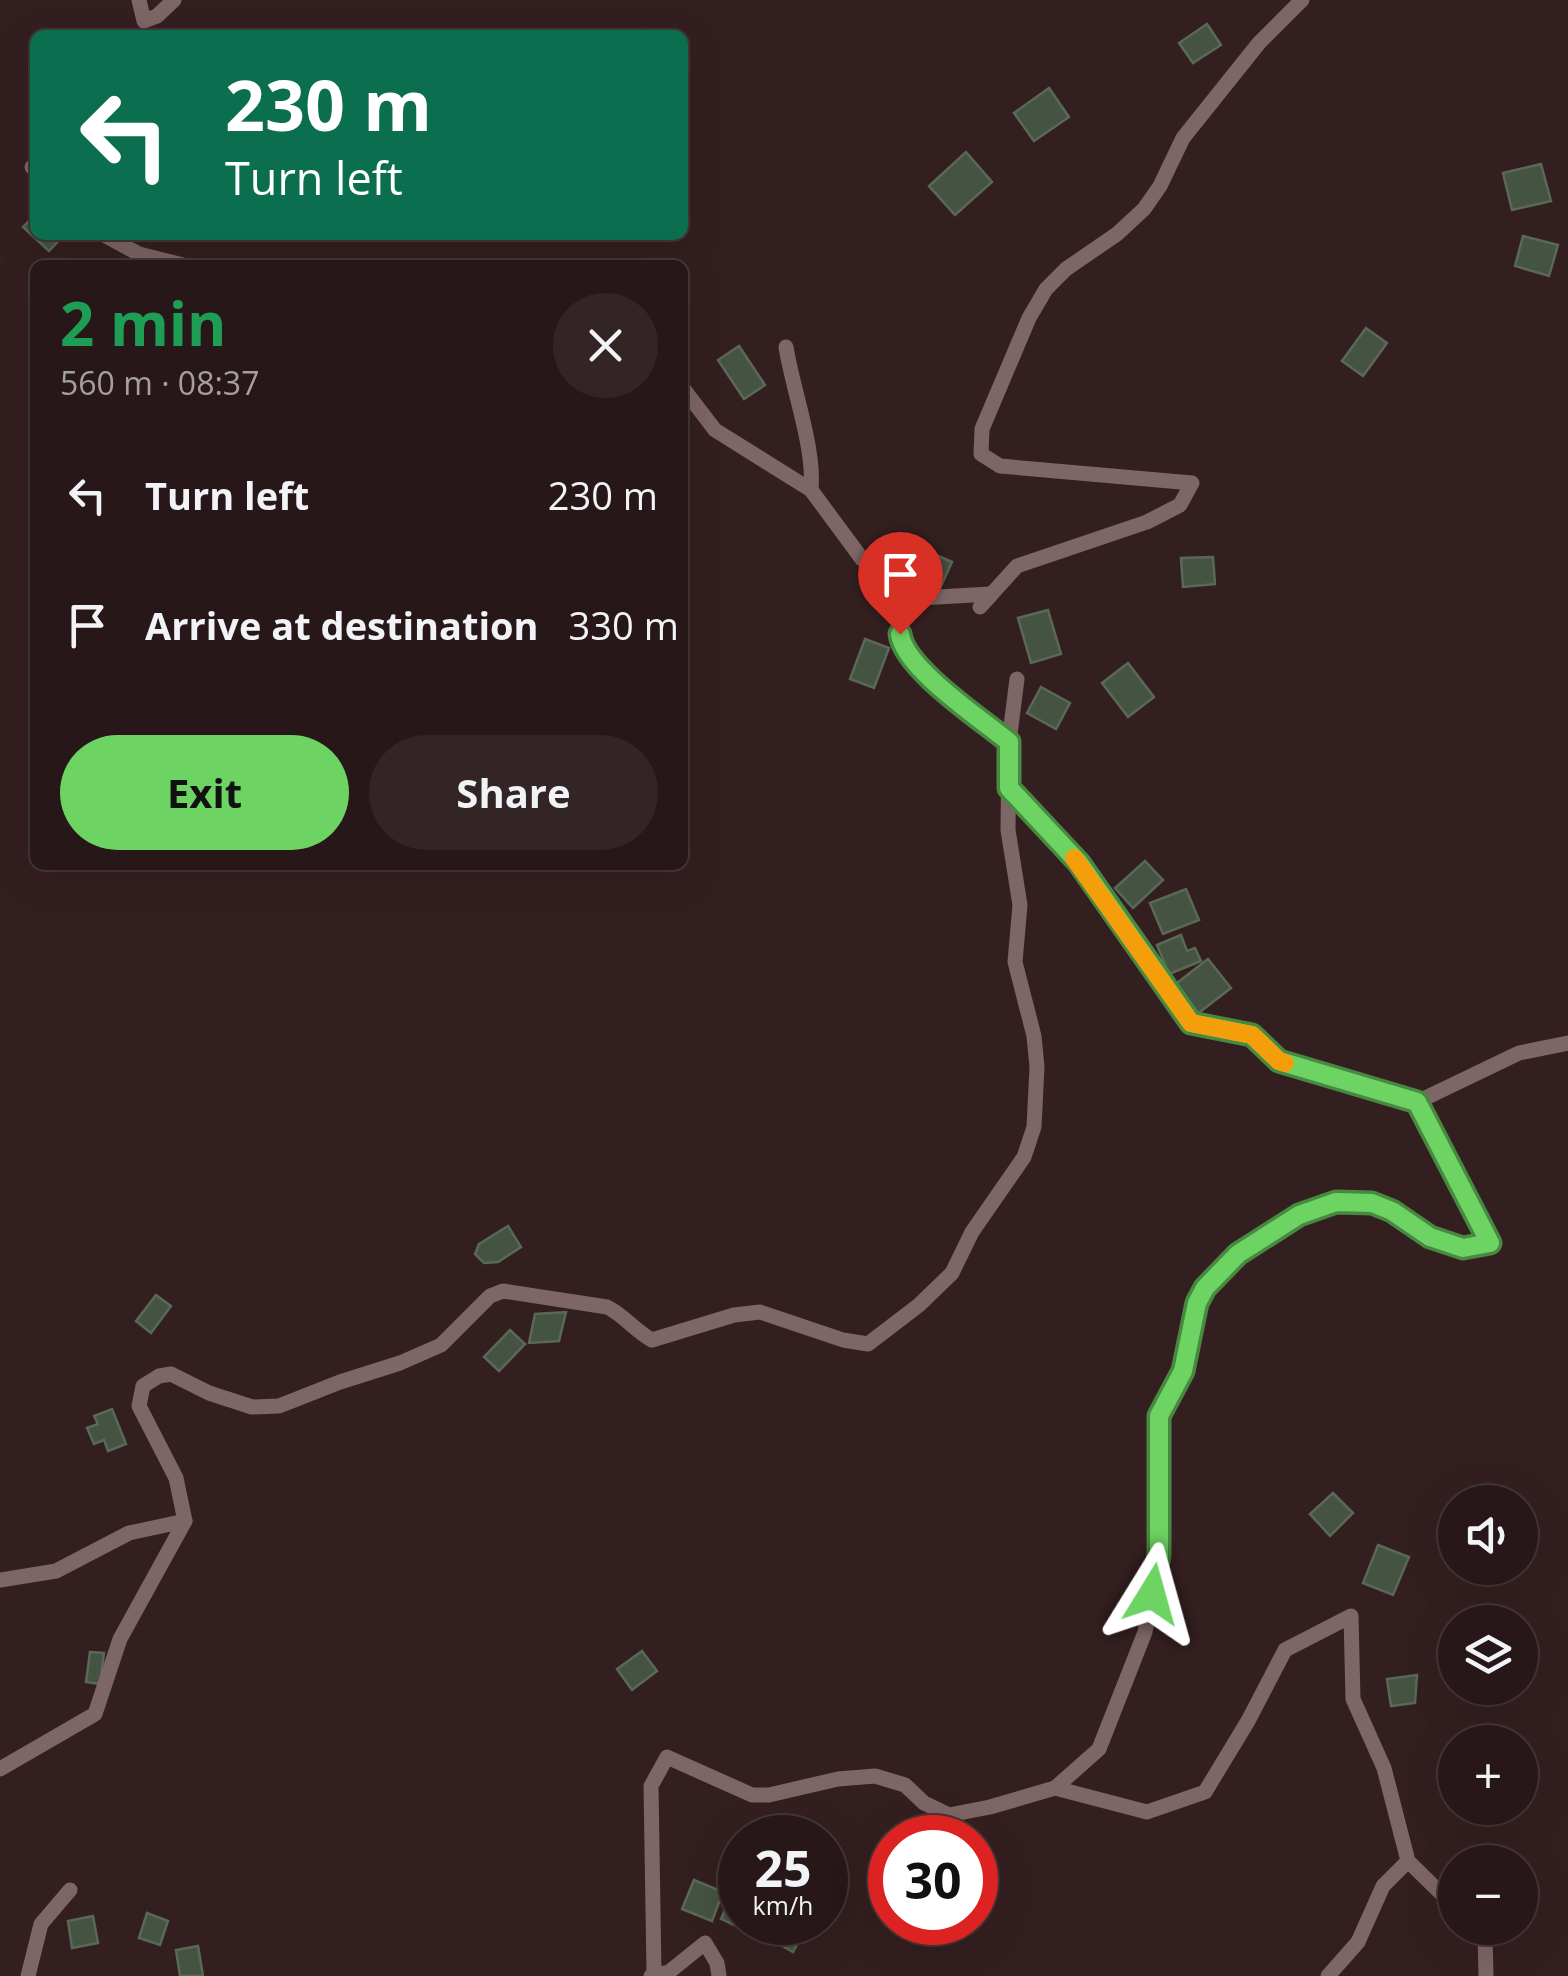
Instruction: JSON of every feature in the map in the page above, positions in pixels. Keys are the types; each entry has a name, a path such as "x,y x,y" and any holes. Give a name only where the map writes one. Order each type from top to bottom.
{"street":[{"path":"139,0 144,21 157,16 174,0"},
{"path":"980,606 1017,566 1147,522 1180,505 1192,483 1000,466 981,454 982,429 1029,318 1046,289 1144,209 1184,138 1259,43 1302,0"},
{"path":"113,240 140,254 163,260"},
{"path":"786,347 792,388 813,466 811,490"},
{"path":"688,395 715,430 811,490 862,559 904,583 919,598 991,594"},
{"path":"919,598 901,622 902,646 918,666 1009,742"},
{"path":"0,1769 94,1714 120,1638 185,1520 176,1478 139,1406 144,1386 159,1376 171,1374 208,1393 252,1407 279,1406 400,1364 440,1345 490,1296 503,1292 606,1306 652,1340 734,1314 760,1312 843,1340 868,1344 920,1305 952,1273 972,1232 1024,1157 1034,1126 1034,1036 1015,962 1020,905 1008,830 1009,742 1017,679"},
{"path":"1009,788 1079,863 1191,1023 1252,1035 1279,1061 1417,1102 1519,1052 1568,1043"},
{"path":"719,1976 705,1943 670,1972 652,1975 651,1786 666,1757 752,1795 875,1776 905,1785 924,1802 949,1814 1055,1788 1099,1749 1145,1632 1159,1555 1159,1416 1183,1371 1197,1303 1205,1288 1238,1254 1299,1215 1336,1202 1372,1203 1392,1211 1430,1237 1463,1248 1490,1243 1417,1102"},
{"path":"0,1580 56,1572 129,1533 185,1520"},
{"path":"1055,1788 1147,1812 1205,1792 1285,1650 1351,1616 1353,1698 1384,1768 1408,1861 1438,1890"},
{"path":"1328,1976 1358,1942 1383,1886 1408,1861"},
{"path":"28,1976 41,1924 70,1890"},
{"path":"1485,1945 1486,1976"}],"building":[{"path":"1207,24 1221,45 1193,63 1179,43"},
{"path":"1049,88 1069,117 1034,141 1014,113"},
{"path":"966,152 992,182 955,215 929,186"},
{"path":"1541,164 1551,201 1512,210 1503,173"},
{"path":"1523,236 1558,245 1549,276 1515,266"},
{"path":"37,240 59,240 49,251"},
{"path":"1366,328 1387,343 1363,376 1342,361"},
{"path":"739,346 765,385 744,399 718,360"},
{"path":"916,546 952,562 937,595 901,579"},
{"path":"1213,557 1215,584 1183,587 1181,558"},
{"path":"1048,610 1061,654 1031,663 1018,618"},
{"path":"865,639 889,648 874,688 850,679"},
{"path":"1128,663 1154,697 1128,717 1102,683"},
{"path":"1041,687 1070,703 1056,729 1027,713"},
{"path":"1145,861 1163,880 1133,908 1115,888"},
{"path":"1186,889 1199,920 1163,934 1150,903"},
{"path":"1181,935 1187,951 1195,948 1201,961 1169,974 1157,945"},
{"path":"1208,959 1231,988 1196,1015 1173,986"},
{"path":"508,1226 521,1247 498,1262 484,1263 475,1254 479,1244"},
{"path":"156,1295 171,1306 151,1333 136,1321"},
{"path":"566,1312 559,1341 529,1343 535,1314"},
{"path":"510,1330 525,1344 499,1371 484,1357"},
{"path":"112,1409 126,1444 108,1451 104,1440 94,1444 87,1428 98,1424 94,1416"},
{"path":"1333,1493 1353,1513 1330,1536 1310,1514"},
{"path":"1378,1545 1409,1557 1393,1595 1363,1583"},
{"path":"642,1651 657,1671 632,1690 617,1669"},
{"path":"90,1652 104,1653 100,1684 86,1682"},
{"path":"1417,1675 1415,1703 1391,1706 1387,1679"},
{"path":"694,1880 718,1890 712,1921 682,1909"},
{"path":"147,1913 168,1921 160,1945 139,1938"},
{"path":"93,1916 98,1943 72,1948 68,1921"},
{"path":"198,1946 203,1976 180,1976 176,1950"}],"slow traffic":[{"path":"1074,858 1191,1023 1252,1035 1285,1063"}],"route":[{"path":"900,634 902,646 918,666 1009,742 1009,788 1079,863 1191,1023 1252,1035 1279,1061 1417,1102 1490,1243 1463,1248 1430,1237 1392,1211 1372,1203 1336,1202 1299,1215 1238,1254 1205,1288 1197,1303 1183,1371 1159,1416 1159,1555 1152,1594"}]}
